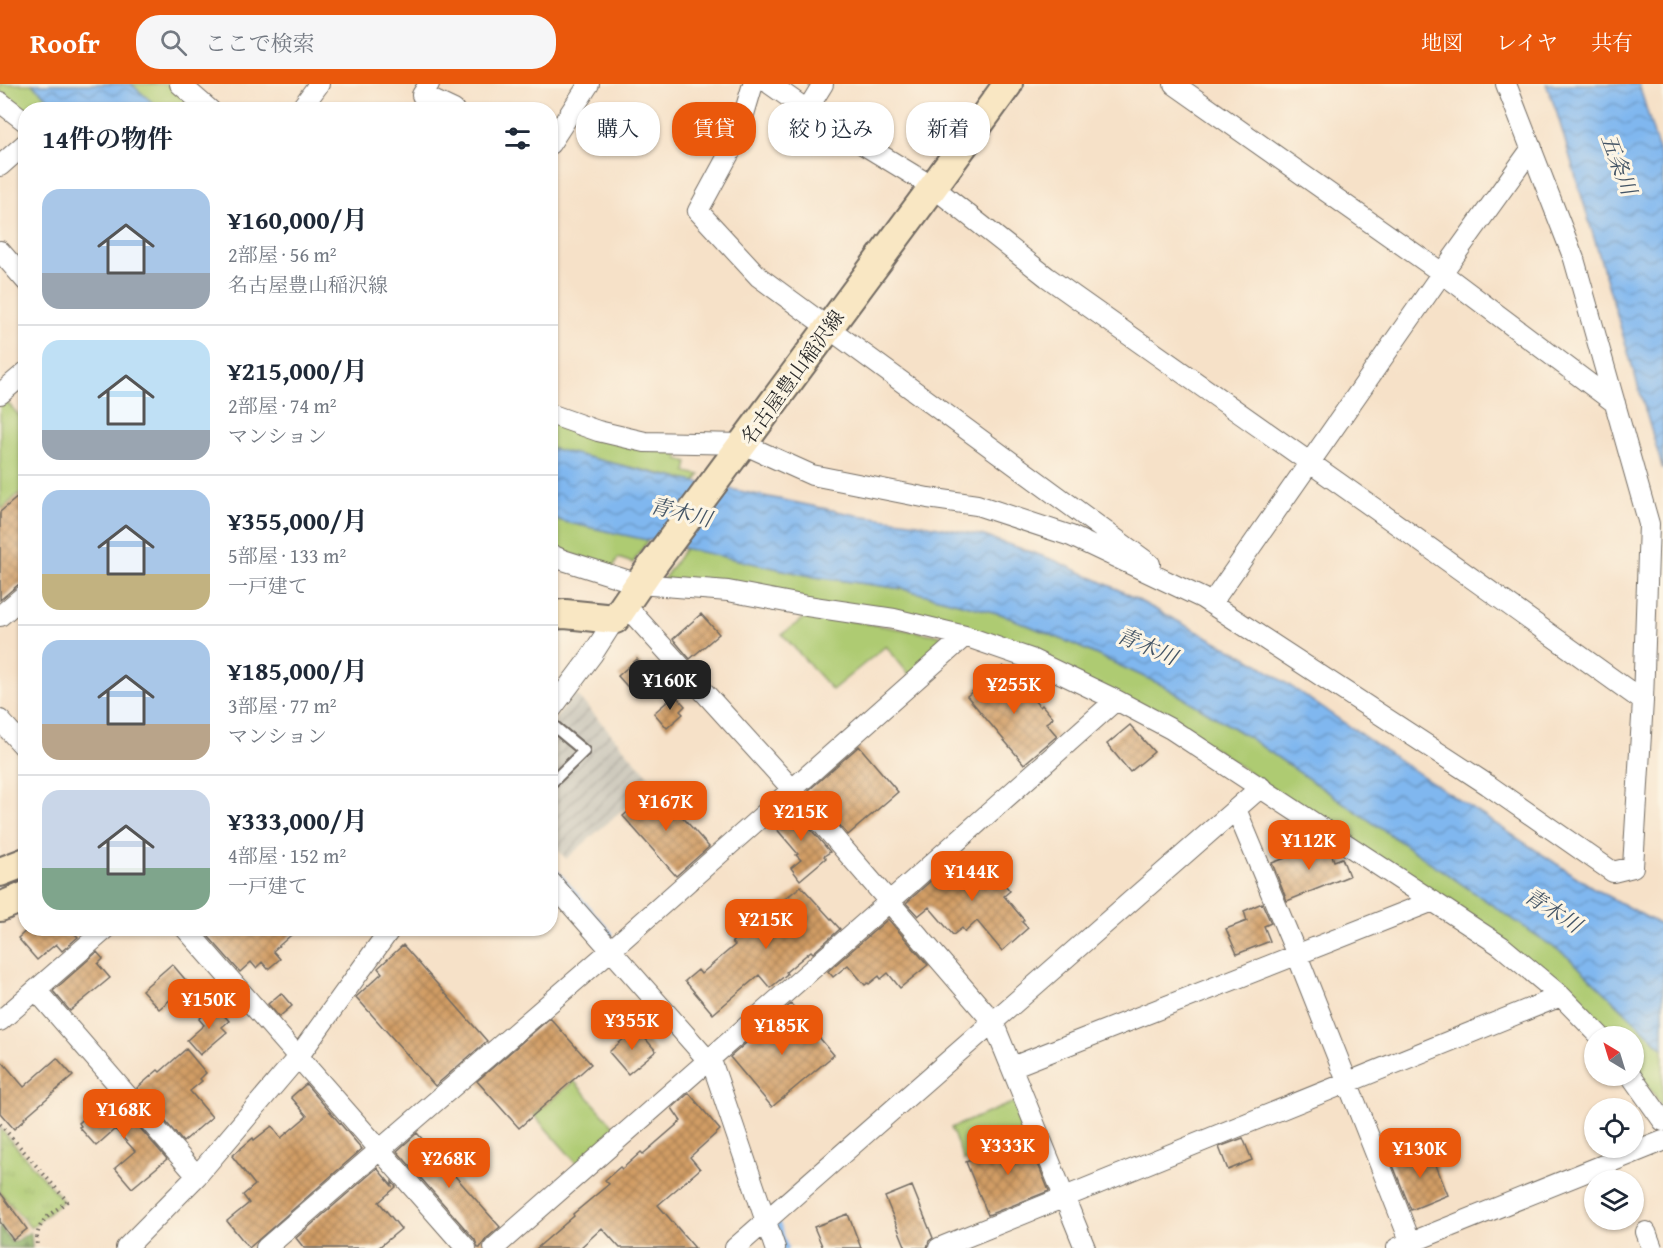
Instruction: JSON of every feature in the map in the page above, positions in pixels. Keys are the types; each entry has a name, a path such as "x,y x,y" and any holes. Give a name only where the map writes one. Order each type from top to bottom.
{"main road":[{"name":"名古屋豊山稲沢線","path":"631,595 1008,84"},
{"path":"558,614 631,595"},
{"path":"0,872 18,865"},
{"path":"0,907 18,899"}],"street":[{"path":"180,84 201,102"},
{"path":"429,84 422,95 437,102"},
{"path":"558,132 589,84"},
{"path":"753,84 736,141 698,211 759,278 1149,562 1157,577"},
{"path":"770,84 796,102"},
{"path":"812,102 823,84"},
{"path":"1174,84 1442,273 1615,403"},
{"path":"558,417 598,431 645,442 738,450 812,476 976,505 1071,536 1202,598 1488,785 1613,873 1633,867 1643,701 1649,524 1574,259 1506,84"},
{"path":"305,102 314,86"},
{"path":"0,102 18,116"},
{"path":"1211,604 1532,148"},
{"path":"0,166 18,150"},
{"path":"882,156 933,187 1047,277 1643,701"},
{"path":"0,251 18,272"},
{"path":"0,394 18,379"},
{"path":"558,558 631,595 792,789 993,1022 1085,1248"},
{"path":"631,595 728,591 894,619 965,636 1031,659 1171,729 1261,787 1501,946 1560,996 1590,1026"},
{"path":"558,700 592,655 631,595"},
{"path":"0,616 18,601"},
{"path":"267,1248 611,950 965,636"},
{"path":"494,1248 1116,700"},
{"path":"0,720 18,740"},
{"path":"735,1248 1261,787"},
{"path":"1236,808 1348,1082 1407,1246 1663,1141"},
{"path":"558,890 713,1066 774,1248"},
{"path":"1011,1067 1433,901"},
{"path":"0,1021 98,936"},
{"path":"192,936 466,1248"},
{"path":"126,1248 197,1176 298,1057 386,936"},
{"path":"36,990 197,1176"},
{"path":"939,1248 1560,996"},
{"path":"1638,1086 1663,1121"}],"lane":[{"path":"558,729 584,750 558,776"}],"path":[{"path":"0,1124 67,1201 43,1221 38,1229 37,1248"}],"shaded area":[{"path":"575,693 654,782 566,859 558,850 558,715"}],"green space":[{"path":"0,84 32,84 53,102 18,102 18,105 0,93"},
{"path":"131,84 170,84 190,102 152,102"},
{"path":"4,399 18,414 18,494 2,509 0,507 0,402"},
{"path":"558,422 680,449 678,459 688,462 686,472 700,475 695,482 558,450"},
{"path":"558,520 648,540 633,563 618,558 613,568 558,549"},
{"path":"685,548 815,577 903,589 1001,614 1073,644 1164,686 1245,735 1568,957 1640,1026 1601,1026 1561,987 1183,727 971,632 663,580"},
{"path":"810,614 942,636 946,645 910,676 886,646 832,690 782,634"},
{"path":"1644,1030 1663,1048 1663,1108 1644,1080"},
{"path":"574,1081 619,1132 579,1166 534,1115"},
{"path":"1019,1100 1033,1133 964,1161 951,1128"},
{"path":"0,1128 63,1201 31,1228 0,1192"},
{"path":"0,1225 11,1242 15,1242 30,1232 32,1248 0,1248"}],"water":[{"path":"32,84 131,84 152,102 53,102"},
{"name":"五条川","path":"1546,84 1639,84 1663,165 1663,470 1556,110"},
{"name":"青木川","path":"558,450 657,474 856,515 918,523 984,536 1054,560 1117,589 1255,662 1403,763 1598,891 1663,926 1663,1048 1644,1030 1644,1026 1640,1026 1568,957 1245,735 1164,686 1001,614 903,589 815,577 558,520"}],"building":[{"path":"18,497 18,585 0,600 0,512"},
{"path":"701,614 719,634 690,659 673,639"},
{"path":"637,659 651,676 633,693 618,676"},
{"path":"1003,666 1024,691 1040,707 1042,705 1053,718 1046,723 1057,736 1024,764 967,696"},
{"path":"675,695 685,706 680,711 683,714 667,728 654,713"},
{"path":"1130,725 1154,752 1130,772 1107,744"},
{"path":"859,746 898,792 848,835 809,790"},
{"path":"656,787 709,847 676,876 623,816"},
{"path":"791,806 830,852 800,880 791,868 801,860 775,827 779,824 775,820"},
{"path":"1323,844 1329,847 1334,861 1342,858 1349,876 1287,901 1272,863"},
{"path":"980,855 1010,891 1004,896 1028,928 1002,951 977,921 965,932 962,928 953,935 929,907 918,916 906,903 944,869 947,868 953,875 966,863 968,865"},
{"path":"801,886 840,929 813,953 811,951 786,972 787,974 770,988 759,975 713,1014 685,981 698,970 701,974 735,945 732,942"},
{"path":"1262,903 1271,923 1264,926 1270,941 1237,954 1226,929 1247,921 1244,911"},
{"path":"888,919 928,965 900,988 888,973 881,979 879,976 865,985 848,965 833,977 828,971"},
{"path":"20,936 78,937 62,951 56,944 37,960 18,938"},
{"path":"208,936 290,936 273,951 280,959 268,969 262,962 256,968 251,962 240,972"},
{"path":"403,945 487,1041 435,1086 356,997 382,973 378,968"},
{"path":"97,952 103,959 98,964 110,978 70,1011 53,991"},
{"path":"172,964 189,984 159,1009 142,990"},
{"path":"281,993 292,1006 279,1017 268,1004"},
{"path":"791,1004 834,1055 772,1107 730,1057"},
{"path":"215,1005 229,1021 222,1027 227,1032 200,1055 187,1040 204,1025 199,1019"},
{"path":"550,1018 591,1064 519,1128 477,1081"},
{"path":"636,1028 656,1051 628,1074 609,1052"},
{"path":"186,1049 206,1073 200,1079 202,1081 190,1091 212,1117 183,1142 137,1088 158,1070 160,1072"},
{"path":"57,1058 73,1076 14,1129 0,1113 0,1059 24,1087"},
{"path":"306,1084 362,1149 249,1248 227,1221 249,1203 243,1195 255,1185 232,1156 272,1126 281,1138 307,1116 291,1097"},
{"path":"689,1093 720,1130 690,1157 700,1169 658,1205 695,1248 620,1248 602,1228 580,1248 537,1248 609,1184 605,1180 641,1152 643,1154 681,1121 672,1108"},
{"path":"111,1095 167,1159 132,1188 115,1168 135,1151 115,1129 96,1146 79,1127 81,1126 79,1123"},
{"path":"417,1133 500,1227 486,1239 480,1248 397,1151"},
{"path":"1027,1137 1049,1191 988,1215 966,1162"},
{"path":"1243,1138 1252,1160 1228,1170 1219,1147"},
{"path":"1429,1148 1448,1195 1411,1210 1392,1163"},
{"path":"377,1168 392,1186 392,1182 396,1187 379,1202 401,1229 378,1248 304,1248 296,1238"},
{"path":"912,1186 933,1238 929,1241 927,1248 906,1248 885,1197"},
{"path":"0,1192 27,1229 13,1240 0,1222"},
{"path":"848,1214 861,1248 823,1248 814,1227"}],"waterway":[{"path":"558,875 610,934"},
{"path":"778,1225 785,1248"}]}
